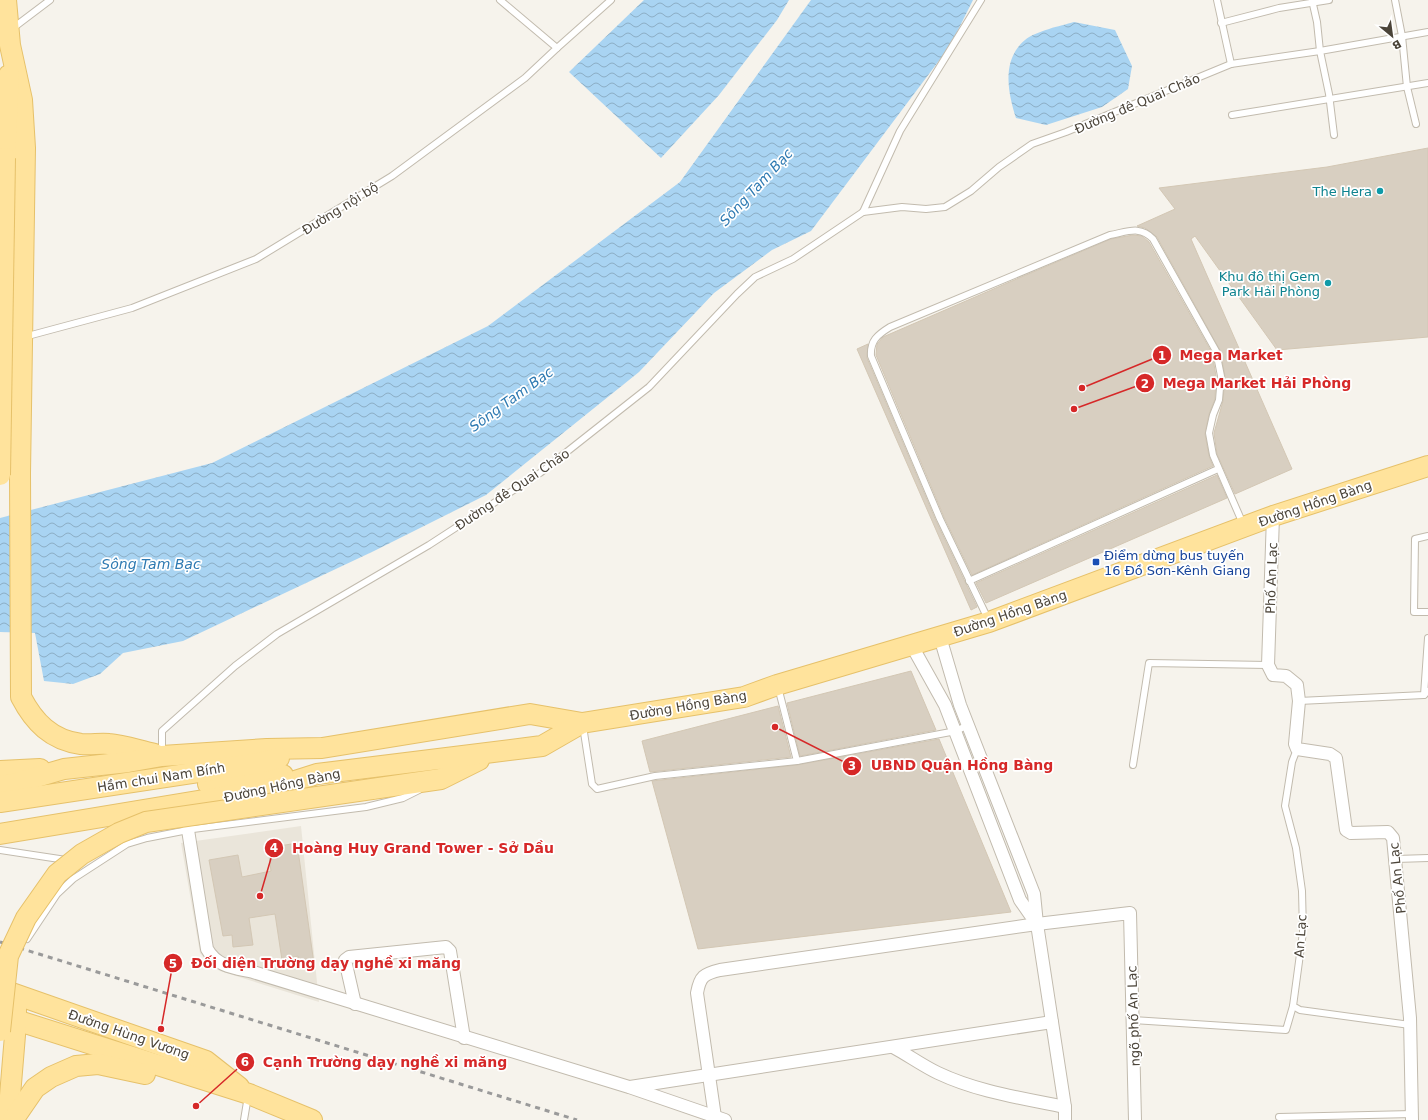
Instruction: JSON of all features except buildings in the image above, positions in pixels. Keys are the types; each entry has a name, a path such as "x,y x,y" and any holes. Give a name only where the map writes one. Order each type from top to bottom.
{"main road":[{"path":"6,0 10,38 22,100 25,148 20,473 19,674 21,696 31,715 51,733 68,742 83,744 109,744 162,756"},
{"path":"0,475 6,158 10,38"},
{"path":"0,123 6,158"},
{"path":"0,436 10,431 22,413"},
{"name":"Đường Hồng Bàng","path":"0,786 13,784 64,769 128,762 162,756 267,749 322,748 530,714 582,723 744,697 777,685 989,622 1273,516 1428,466"},
{"name":"Đường Hồng Bàng","path":"0,834 270,789 317,774 542,746 582,723"},
{"name":"Hầm chui Nam Bính","path":"0,802 259,763 322,748"},
{"path":"8,1120 5,1022 8,956 26,918 57,874 82,854 119,834 146,822 178,819 441,778 493,753"},
{"path":"0,771 64,769"},
{"name":"Hầm chui Nam Bính","path":"0,815 270,775 317,774"},
{"path":"5,1022 8,992"},
{"name":"Đường Hùng Vương","path":"8,992 206,1061 249,1094"},
{"name":"Đường Hùng Vương","path":"5,1022 249,1094 312,1120"},
{"path":"13,1120 35,1088 51,1077 76,1066 98,1064 143,1074 181,1074"}],"street":[{"name":"Phố An Lạc","path":"1268,665 1273,516"},
{"path":"940,637 960,705 1034,894 1037,924 1065,1107 1065,1120"},
{"path":"912,646 945,705 956,730 1020,900 1037,924"},
{"path":"1268,665 1273,675 1286,676 1297,684 1299,701 1296,744 1297,749"},
{"name":"Phố An Lạc","path":"1297,749 1330,754 1336,758 1346,830 1352,834 1391,833 1393,838 1410,1025 1412,1117"},
{"path":"188,830 207,949 211,957 223,966 253,972 464,1038 629,1087 720,1118"},
{"name":"ngõ phố An Lạc","path":"1037,924 1130,913 1135,1120"},
{"path":"720,1118 709,1075 697,993 699,981 707,974 728,968 1037,924"},
{"path":"356,1004 345,967 345,960 349,957 446,947 450,951 464,1038"},
{"path":"629,1087 1052,1022"},
{"path":"893,1047 937,1073 962,1083 989,1091 1065,1107"}],"lane":[{"path":"10,38 50,0"},
{"path":"500,0 557,48"},
{"name":"Đường nội bộ","path":"22,338 132,308 256,259 392,176 525,78 612,0"},
{"path":"863,212 900,130 981,0"},
{"path":"1217,0 1231,64"},
{"path":"1221,23 1278,8 1329,0"},
{"path":"1395,0 1402,36 1407,87 1416,124"},
{"path":"1313,2 1320,51 1330,100 1334,135"},
{"name":"Đường đê Quai Chảo","path":"162,756 162,731 235,666 277,634 429,545 540,473 649,387 755,277 793,259 863,212 902,207 926,209 945,207 971,191 999,167 1032,144 1066,132 1231,64 1320,51 1428,32"},
{"path":"1232,115 1428,83"},
{"path":"989,622 940,519 871,356 870,347 875,338 890,327 1110,235 1140,230 1147,233 1153,239 1216,351 1220,376 1219,400 1213,415 1209,434 1213,455 1218,469 1244,527"},
{"path":"969,581 1218,469"},
{"path":"1428,536 1414,539 1414,612 1428,612"},
{"path":"1299,701 1426,693 1428,638"},
{"path":"1133,765 1149,663 1268,665"},
{"path":"777,685 797,761"},
{"path":"582,723 592,784 597,789 655,776 797,761 956,730 968,725"},
{"name":"An Lạc","path":"1133,1020 1286,1030 1293,1006 1303,932 1302,891 1296,848 1286,806 1292,762 1297,749"},
{"path":"24,944 57,894 96,863 127,844 147,838 188,830 366,807 403,798 441,778"},
{"path":"0,850 56,860 96,863"},
{"path":"1396,860 1428,858"},
{"path":"1293,1006 1300,1010 1410,1025"},
{"path":"244,1120 249,1094"},
{"path":"1279,1117 1412,1117"}],"shaded area":[{"path":"301,826 319,1002 220,971 210,965 200,953 181,843"}],"water":[{"path":"644,0 789,0 777,20 719,95 661,158 569,72"},
{"name":"Sông Tam Bạc","path":"811,0 973,0 950,46 811,231 772,250 714,293 639,372 486,495 374,551 183,641 123,653 100,674 73,684 44,681 35,633 0,632 0,518 212,463 488,326 680,182"},
{"path":"1074,22 1115,30 1132,66 1128,89 1102,107 1046,125 1016,118 1008,77 1012,57 1017,48 1025,40 1035,34"}],"railway":[{"path":"0,942 577,1120"}],"place":[{"name":"The Hera","path":"1380,191"},
{"name":"Khu đô thị Gem Park Hải Phòng","path":"1328,283"},
{"name":"Mega Market","path":"1082,388"},
{"name":"Mega Market Hải Phòng","path":"1074,409"},
{"name":"Điểm dừng bus tuyến 16 Đồ Sơn-Kênh Giang","path":"1096,562"},
{"name":"UBND Quận Hồng Bàng","path":"775,727"},
{"name":"Hoàng Huy Grand Tower - Sở Dầu","path":"260,896"},
{"name":"Đối diện Trường dạy nghề xi măng","path":"161,1029"},
{"name":"Cạnh Trường dạy nghề xi măng","path":"196,1106"}]}
